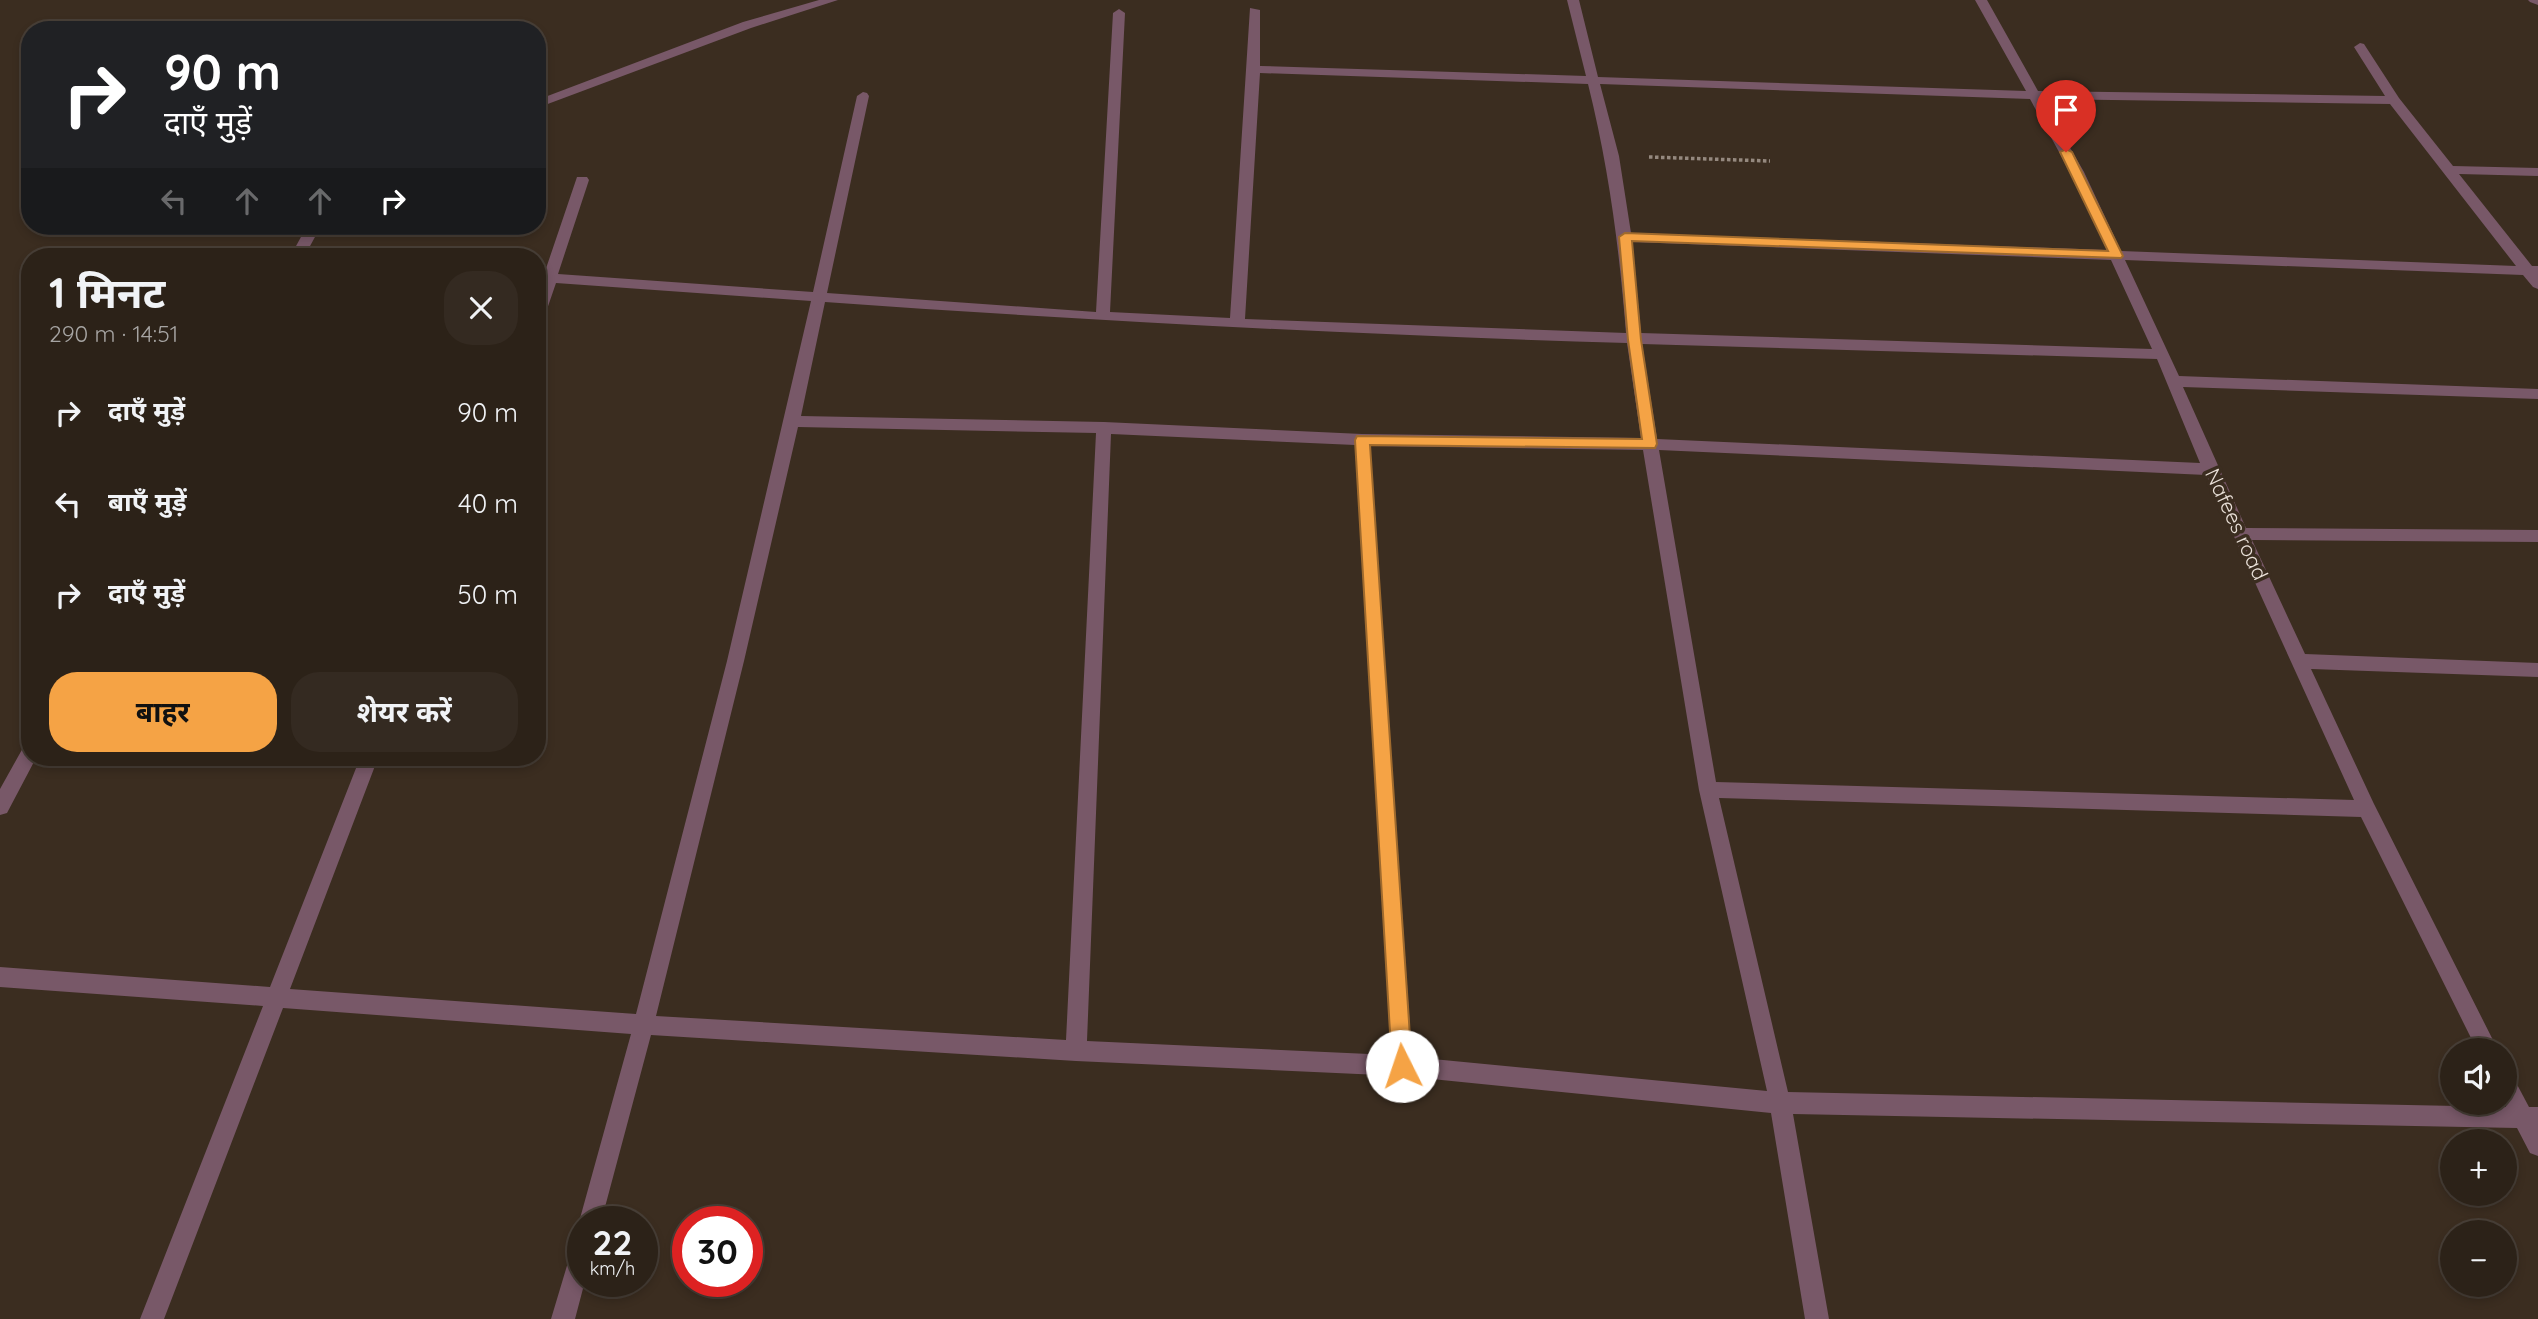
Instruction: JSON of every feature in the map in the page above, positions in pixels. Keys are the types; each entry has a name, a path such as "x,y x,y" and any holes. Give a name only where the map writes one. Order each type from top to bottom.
{"street":[{"path":"546,101 747,25 832,0"},
{"path":"1573,0 1612,156 1625,237 1634,340 1709,790 1780,1103 1817,1319"},
{"name":"Nafees road","path":"1981,0 2077,172 2367,809 2482,1038"},
{"path":"1237,323 1254,69 1254,10"},
{"path":"1103,317 1119,13"},
{"path":"2360,47 2394,100 2448,170 2533,271 2538,284"},
{"path":"1254,69 2035,95 2394,100"},
{"path":"594,1206 645,1025 793,421 863,96"},
{"path":"2448,170 2538,172"},
{"path":"546,294 582,180"},
{"path":"1625,237 2533,271"},
{"path":"552,278 1103,317 1634,340 2162,354"},
{"path":"2174,381 2538,394"},
{"path":"793,421 1104,428 1362,440 1650,444 2211,469"},
{"path":"1076,1051 1104,428"},
{"path":"1362,440 1402,1066"},
{"path":"2242,534 2538,536"},
{"path":"2300,661 2538,670"},
{"path":"0,807 22,766"},
{"path":"152,1319 366,766"},
{"path":"1709,790 2367,809"},
{"path":"0,977 645,1025 1076,1051 1402,1066 1780,1103 2530,1118"},
{"path":"2517,1100 2530,1118 2538,1145"},
{"path":"563,1319 569,1297"}],"path":[{"path":"1612,156 1770,161"}],"route":[{"path":"1402,1066 1362,440 1650,444 1634,340 1625,237 2117,256 2066,152"}]}
